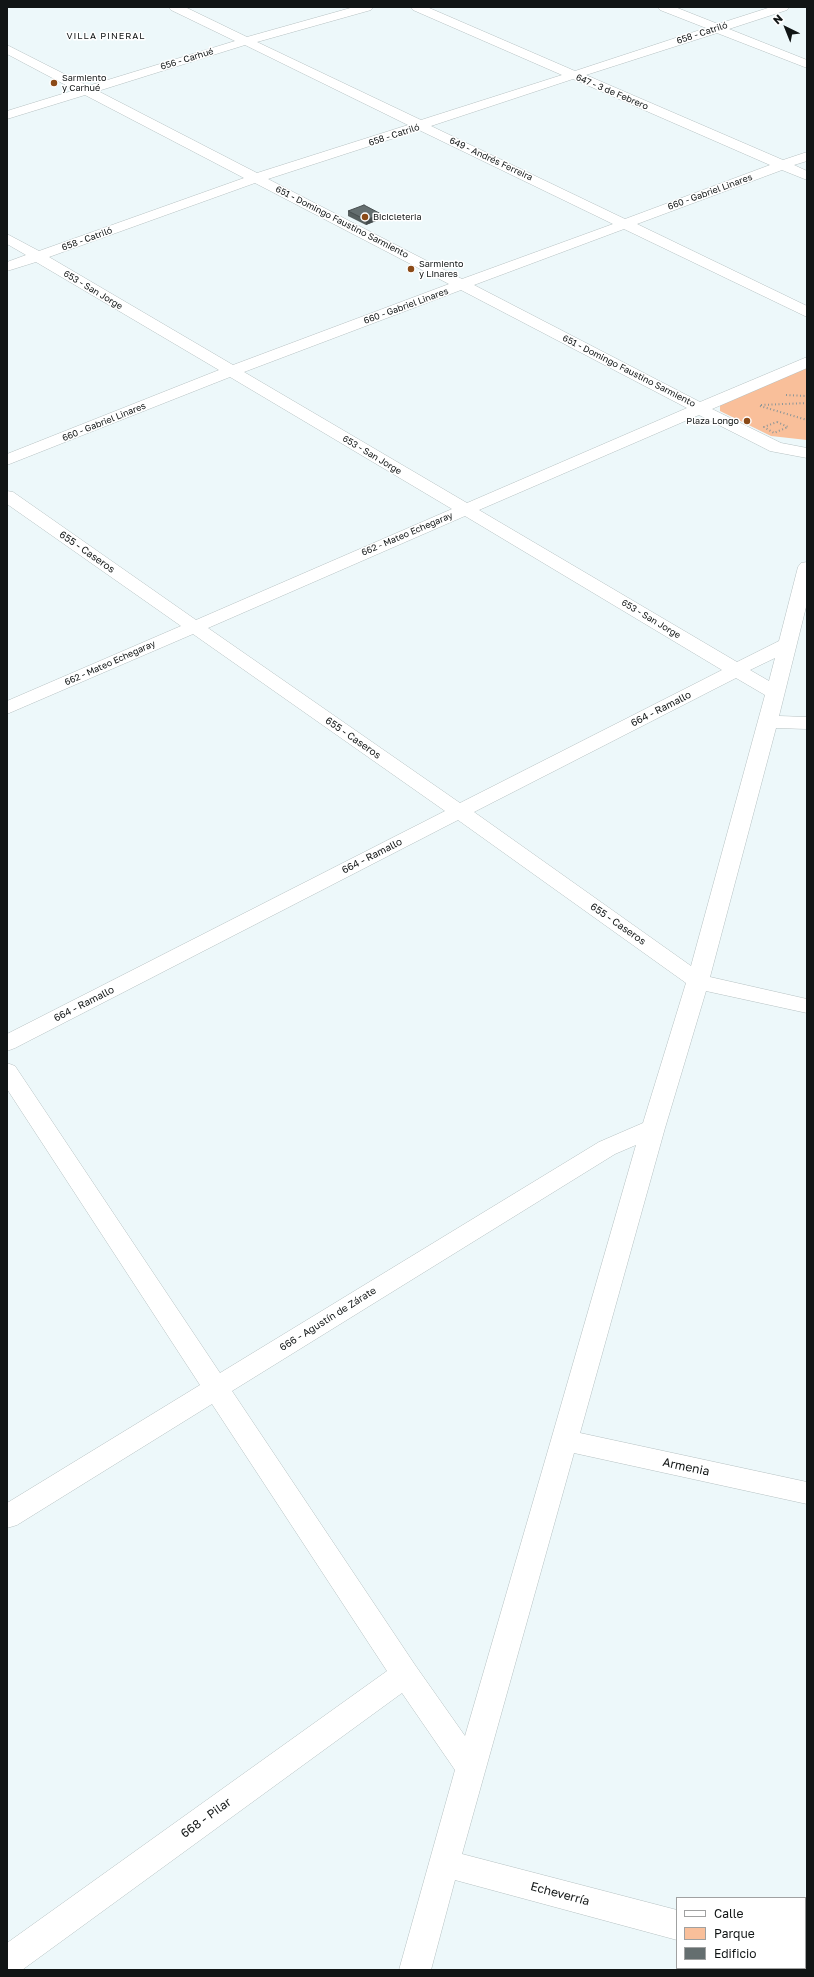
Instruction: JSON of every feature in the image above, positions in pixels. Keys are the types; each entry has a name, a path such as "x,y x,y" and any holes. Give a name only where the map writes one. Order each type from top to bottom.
{"street":[{"name":"649 - Andrés Ferreira","path":"175,7 807,312"},
{"name":"656 - Carhué","path":"7,115 246,41 367,7"},
{"name":"647 - 3 de Febrero","path":"417,7 807,176"},
{"path":"664,7 807,64"},
{"name":"658 - Catriló","path":"7,268 257,178 421,126 783,7"},
{"name":"651 - Domingo Faustino Sarmiento","path":"7,49 776,447 807,453"},
{"name":"660 - Gabriel Linares","path":"7,460 231,371 807,156"},
{"name":"653 - San Jorge","path":"7,238 738,670"},
{"name":"662 - Mateo Echegaray","path":"7,708 699,407 807,362"},
{"path":"776,447 807,464"},
{"name":"655 - Caseros","path":"7,496 460,812 698,981"},
{"path":"415,1970 653,1128 698,981 768,722 807,567"},
{"name":"664 - Ramallo","path":"7,1043 787,644"},
{"path":"738,670 775,693"},
{"path":"768,722 807,723"},
{"path":"698,981 807,1006"},
{"path":"7,1071 405,1674 471,1768"},
{"name":"666 - Agustín de Zárate","path":"7,1516 606,1148 653,1128"},
{"name":"Armenia","path":"564,1440 807,1493"},
{"name":"668 - Pilar","path":"7,1962 405,1674"},
{"name":"Echeverría","path":"444,1863 676,1925"}],"path":[{"path":"758,405 807,420"}],"green space":[{"path":"807,368 807,440 771,436 720,411 720,405"}],"building":[{"path":"364,205 381,214 366,220 348,211"}],"place":[{"name":"Sarmiento y Carhué","path":"54,83"},
{"name":"Bicicleteria","path":"365,217"},
{"name":"Sarmiento y Linares","path":"411,269"},
{"name":"Plaza Longo","path":"747,421"}],"district":[{"name":"VILLA PINERAL","path":"106,36"}]}
